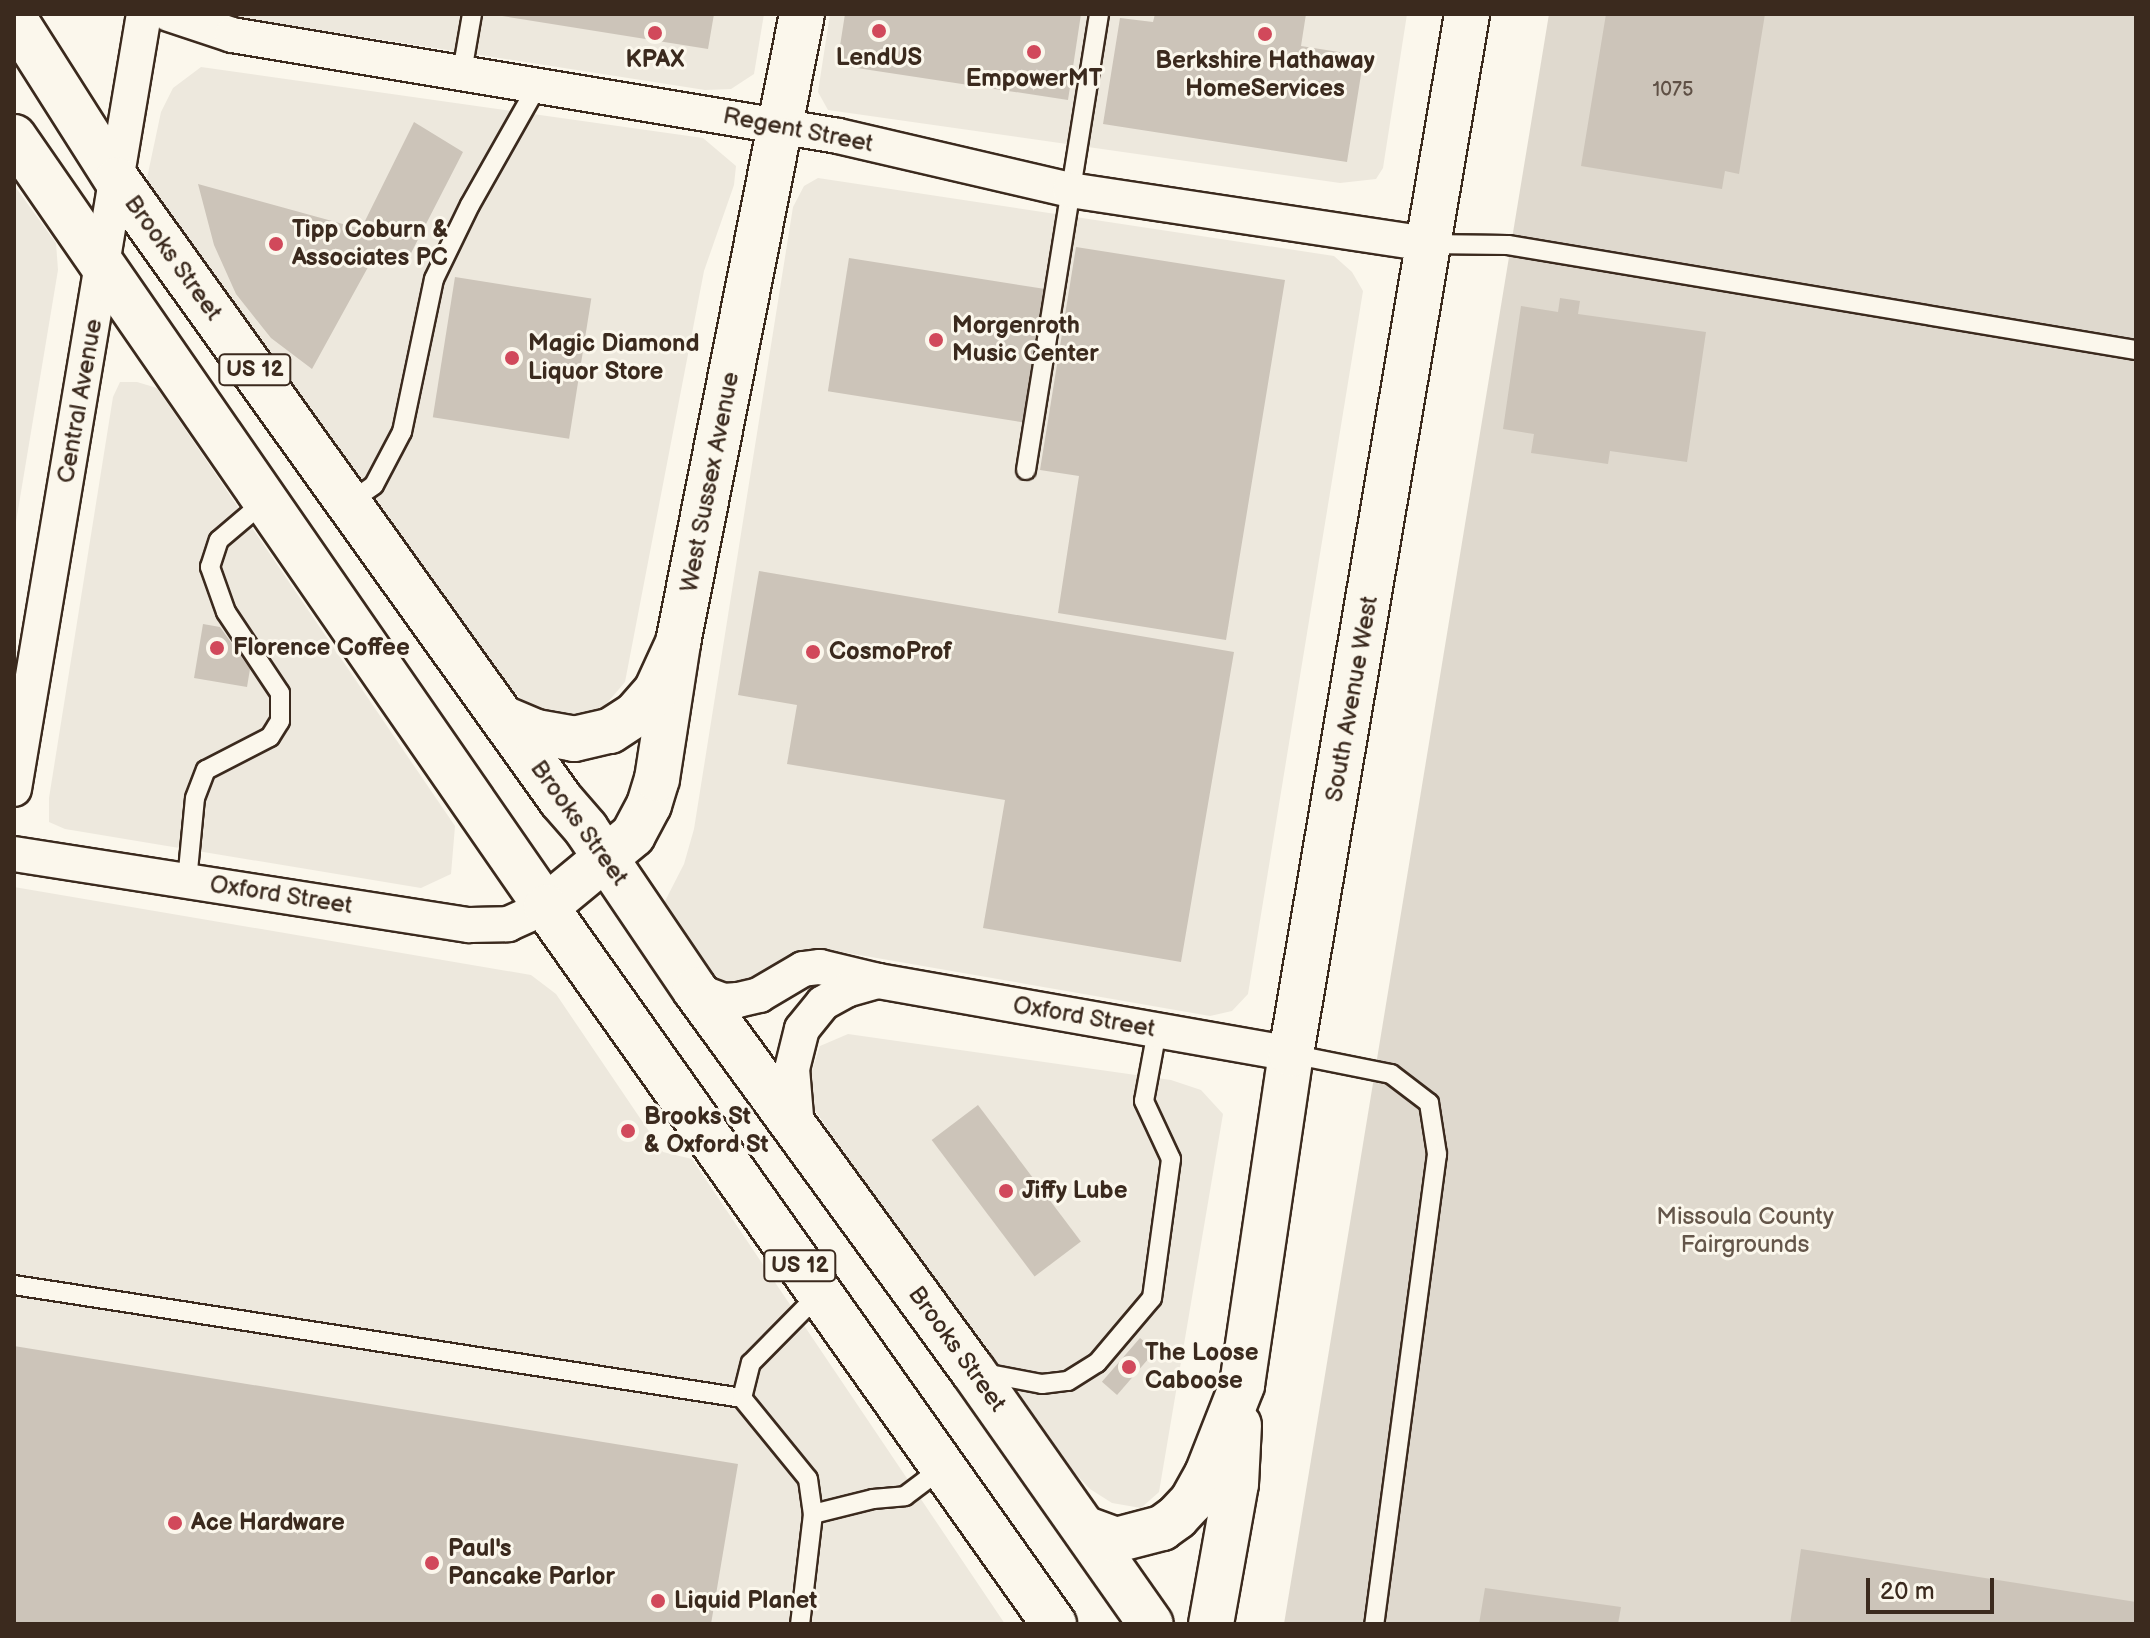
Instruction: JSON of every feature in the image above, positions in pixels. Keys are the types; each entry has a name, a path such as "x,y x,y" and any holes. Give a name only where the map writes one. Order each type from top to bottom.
{"main road":[{"name":"West Sussex Avenue","path":"546,907 633,835 649,805 657,779 678,643 802,14"},
{"name":"South Avenue West","path":"1242,1385 1291,1054 1467,14"},
{"name":"Brooks Street","path":"14,18 117,180 606,860 695,990 973,1371 1151,1624"},
{"name":"US 12","path":"14,137 546,907 1054,1624"},
{"path":"503,718 536,732 574,739 610,731 635,715 656,691 678,643"},
{"path":"1086,1529 1116,1540 1133,1536 1162,1528 1192,1501 1207,1474 1242,1385"},
{"path":"1211,1624 1236,1484 1242,1385"}],"street":[{"name":"Central Avenue","path":"14,789 144,14"},
{"name":"Regent Street","path":"169,14 232,35 782,126 1070,190 1427,244"},
{"name":"Oxford Street","path":"14,854 490,926 508,924 546,907"},
{"name":"Oxford Street","path":"695,990 724,1001 738,1000 759,995 790,974 811,967 1291,1054"},
{"name":"Oxford Street","path":"797,1128 792,1069 802,1029 823,1003 846,990 878,981"}],"lane":[{"path":"462,72 472,14"},
{"path":"1026,470 1099,14"},
{"path":"350,502 374,485 402,432 434,279 470,205 538,85"},
{"path":"1427,244 1508,245 2136,350"},
{"path":"187,881 195,798 206,770 270,737 280,721 280,693 226,612 210,567 219,540 266,500"},
{"path":"973,1371 1042,1384 1068,1381 1097,1363 1152,1298 1171,1159 1144,1101 1157,1031"},
{"path":"1291,1054 1391,1074 1429,1103 1437,1154 1374,1624"},
{"path":"14,1285 742,1398 808,1479 813,1514 800,1624"},
{"path":"742,1398 751,1363 819,1294"},
{"path":"813,1514 873,1499 905,1496 942,1468"}],"shaded area":[{"path":"217,14 764,14 754,74 731,89 705,90"},
{"path":"830,14 1407,14 1383,168 1376,179 1340,183 828,110 818,92"},
{"path":"201,67 703,138 736,166 734,185 704,271 625,682 602,709 588,718 569,719 532,709 505,683 156,204 147,178 161,112 173,88"},
{"path":"818,178 1334,256 1352,272 1363,291 1248,994 1232,1011 1210,1016 819,948 750,981 728,983 706,974 662,907 684,864 694,829 793,207 804,186"},
{"path":"14,185 56,243 58,270 14,534"},
{"path":"120,382 137,382 157,388 455,826 451,874 421,888 65,829 49,822 49,798 113,397"},
{"path":"14,887 531,975 556,994 663,1152 692,1159 1005,1624 14,1624"},
{"path":"848,1034 1171,1080 1201,1090 1223,1114 1159,1492 1141,1508 1112,1503 1090,1489 1045,1442 809,1102 811,1074 820,1046"}],"green space":[{"name":"Missoula County Fairgrounds","path":"1549,14 2136,14 2136,1624 1284,1624"}],"building":[{"name":"KPAX","path":"490,14 714,14 708,49"},
{"path":"845,14 1081,14 1068,100 837,65"},
{"path":"1155,14 1306,14 1301,46 1364,56 1347,162 1103,124 1120,18 1153,22"},
{"path":"1606,14 1765,14 1739,174 1725,171 1722,189 1581,166"},
{"path":"414,122 463,152 408,259 378,249 312,369 271,338 236,294 214,245 198,184 361,229"},
{"path":"1076,247 1285,280 1226,640 1058,613 1079,476 1040,470"},
{"name":"Morgenroth Music Center","path":"849,258 1044,289 1022,422 828,391"},
{"name":"Magic Diamond Liquor Store","path":"455,277 591,299 569,439 433,417"},
{"path":"1560,298 1580,301 1578,314 1706,332 1687,462 1610,451 1608,464 1531,453 1534,434 1503,429 1521,306 1558,312"},
{"path":"759,571 1234,652 1181,962 983,928 1005,800 787,764 797,705 738,695"},
{"name":"Florence Coffee","path":"203,624 220,627 250,669 247,687 194,678"},
{"name":"Jiffy Lube","path":"978,1105 1081,1242 1035,1276 932,1140"},
{"name":"The Loose Caboose","path":"1140,1338 1155,1351 1117,1395 1102,1382"},
{"path":"14,1346 738,1464 711,1624 14,1624"},
{"path":"1801,1549 2136,1602 2136,1624 1790,1624"},
{"path":"1485,1588 1621,1607 1618,1624 1479,1624"}],"place":[{"name":"LendUS","path":"879,31"},
{"name":"KPAX","path":"655,33"},
{"name":"Berkshire Hathaway HomeServices","path":"1265,34"},
{"name":"EmpowerMT","path":"1034,52"},
{"name":"Tipp Coburn & Associates PC","path":"276,244"},
{"name":"Morgenroth Music Center","path":"936,340"},
{"name":"Magic Diamond Liquor Store","path":"512,358"},
{"name":"Florence Coffee","path":"217,648"},
{"name":"CosmoProf","path":"813,652"},
{"name":"Brooks St & Oxford St","path":"628,1131"},
{"name":"Jiffy Lube","path":"1006,1191"},
{"name":"The Loose Caboose","path":"1129,1367"},
{"name":"Ace Hardware","path":"175,1523"},
{"name":"Paul's Pancake Parlor","path":"432,1563"},
{"name":"Liquid Planet","path":"658,1601"}]}
